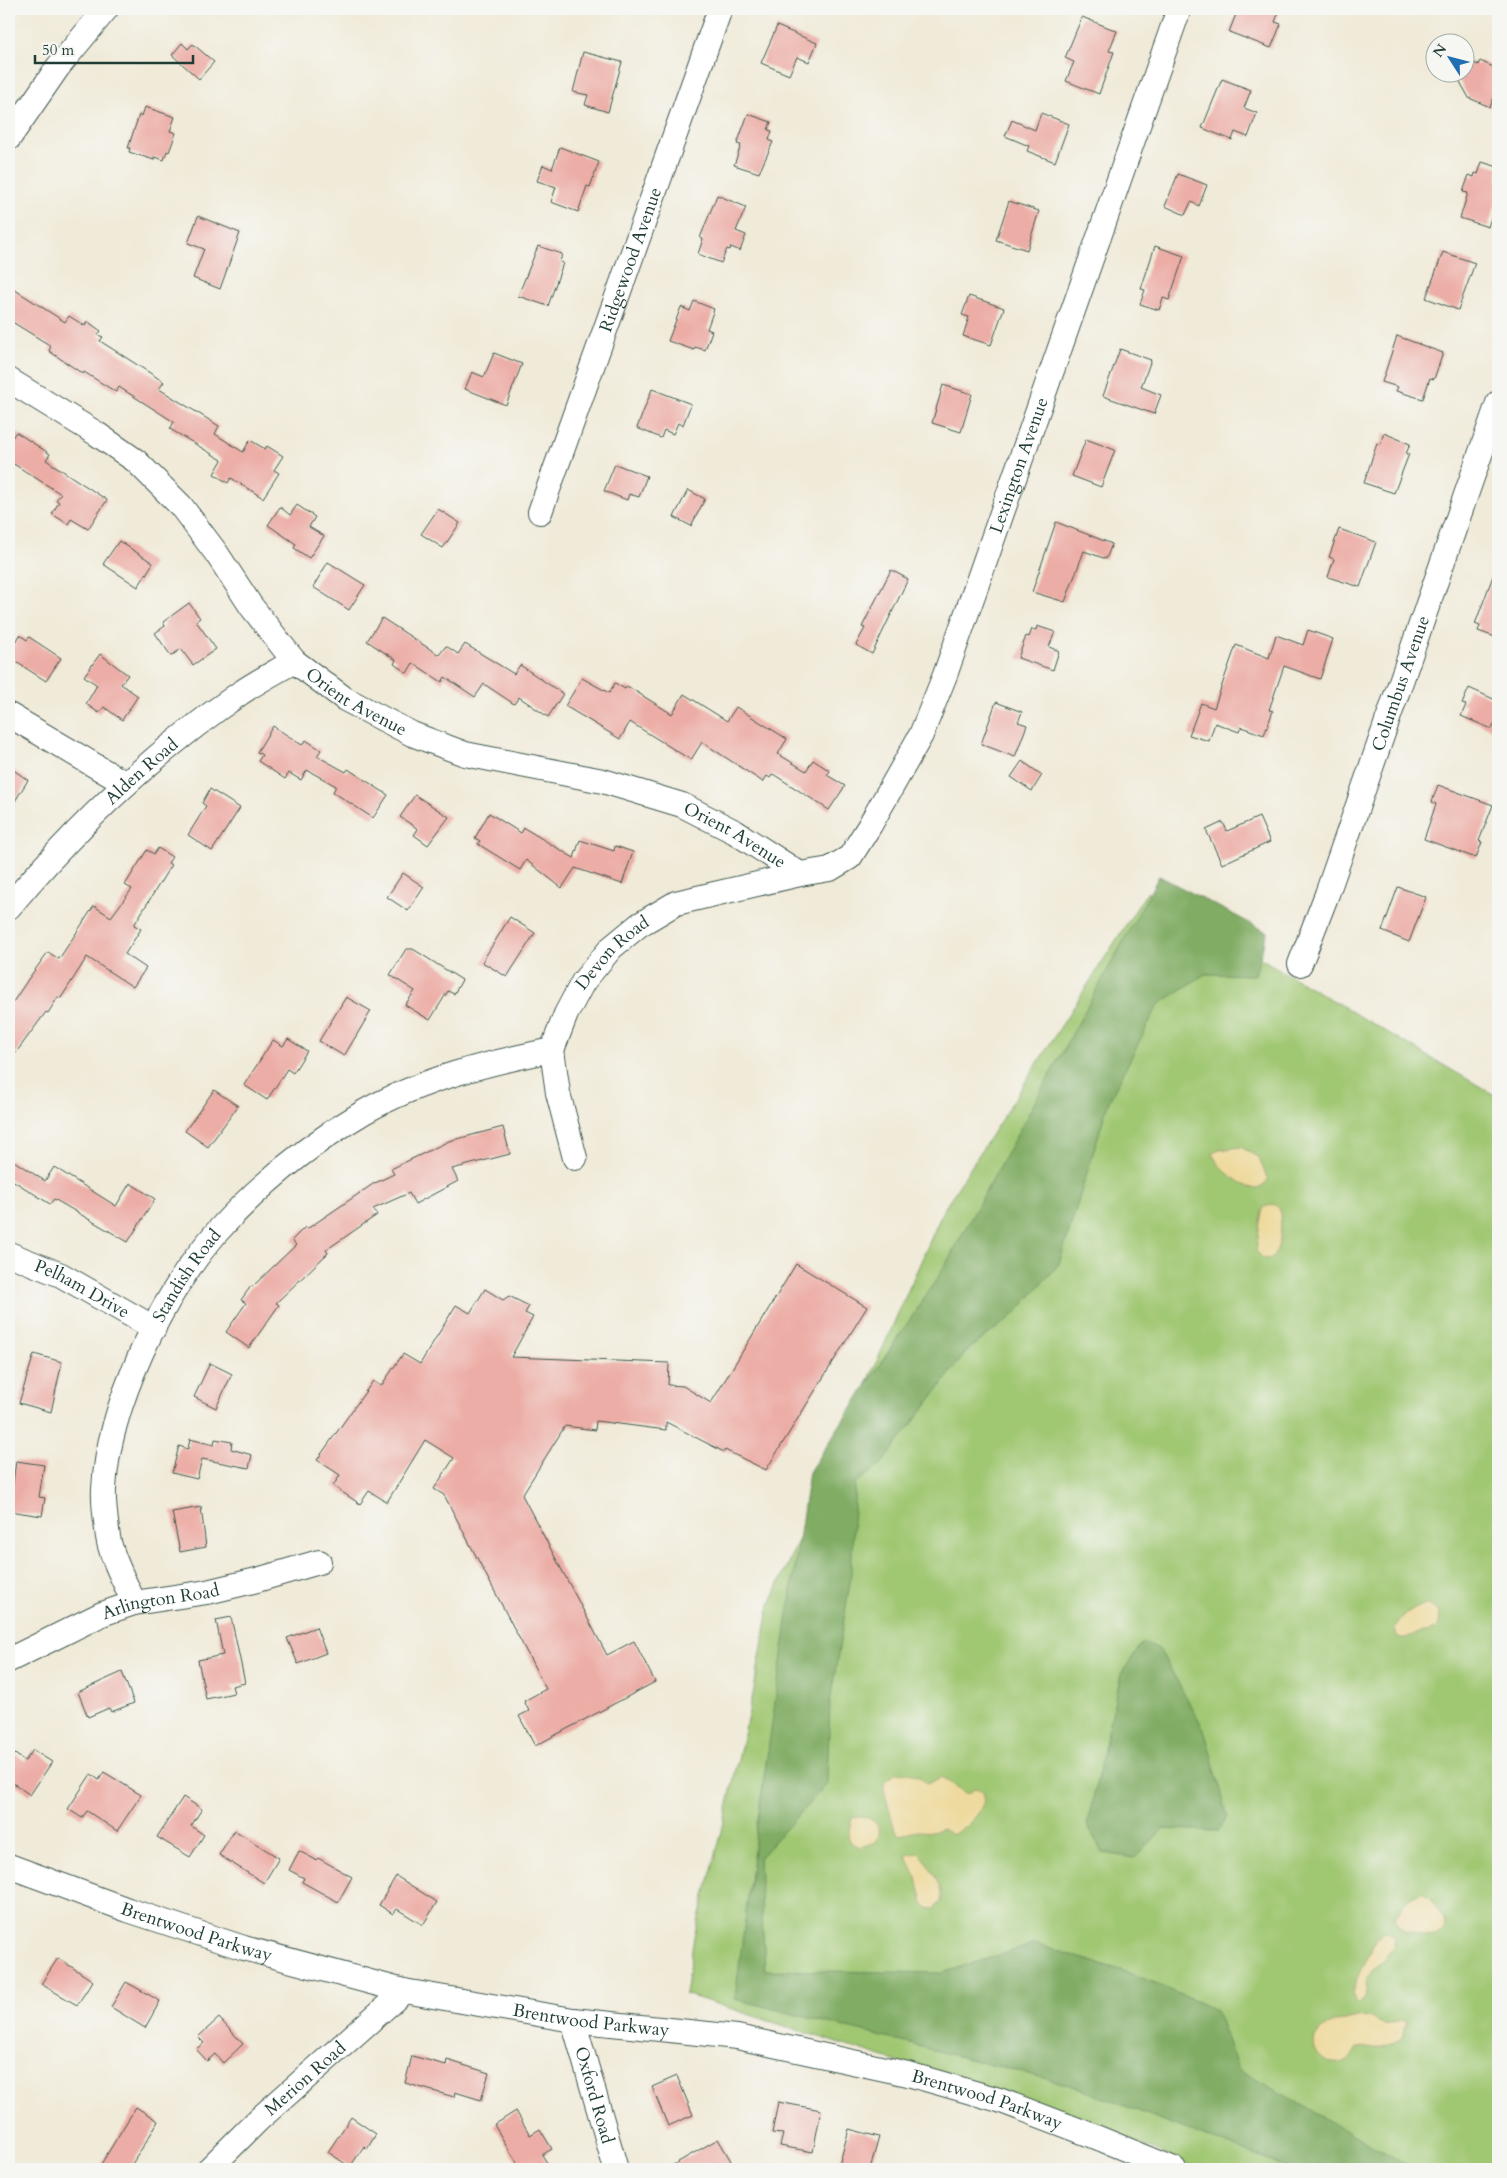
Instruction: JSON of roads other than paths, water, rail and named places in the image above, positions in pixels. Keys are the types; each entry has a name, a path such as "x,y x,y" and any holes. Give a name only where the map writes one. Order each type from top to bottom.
{"street":[{"path":"9,138 58,67 106,9"},
{"name":"Ridgewood Avenue","path":"540,512 720,9"},
{"name":"Lexington Avenue","path":"800,874 830,869 850,857 921,736 1179,9"},
{"name":"Orient Avenue","path":"9,380 97,434 142,468 181,506 217,554 251,606 294,661 345,699 412,734 465,754 603,781 682,805 735,832 800,874"},
{"name":"Columbus Avenue","path":"1300,964 1330,884 1498,403"},
{"name":"Alden Road","path":"9,907 45,864 156,756 240,693 294,661"},
{"path":"9,715 126,784"},
{"name":"Devon Road","path":"552,1050 566,1014 583,982 610,948 639,925 676,903 800,874"},
{"path":"552,1050 558,1093 575,1158"},
{"name":"Standish Road","path":"134,1603 108,1539 104,1490 112,1438 131,1377 154,1328 180,1282 215,1234 253,1196 318,1142 365,1112 415,1088 463,1070 552,1050"},
{"name":"Pelham Drive","path":"9,1254 61,1275 154,1328"},
{"name":"Arlington Road","path":"9,1660 102,1614 134,1603 207,1592 318,1562"},
{"name":"Brentwood Parkway","path":"9,1866 128,1910 244,1948 404,1991 574,2020 737,2037 908,2074 999,2100 1174,2169"},
{"name":"Merion Road","path":"209,2169 258,2120 404,1991"},
{"name":"Oxford Road","path":"574,2020 616,2169"}]}
